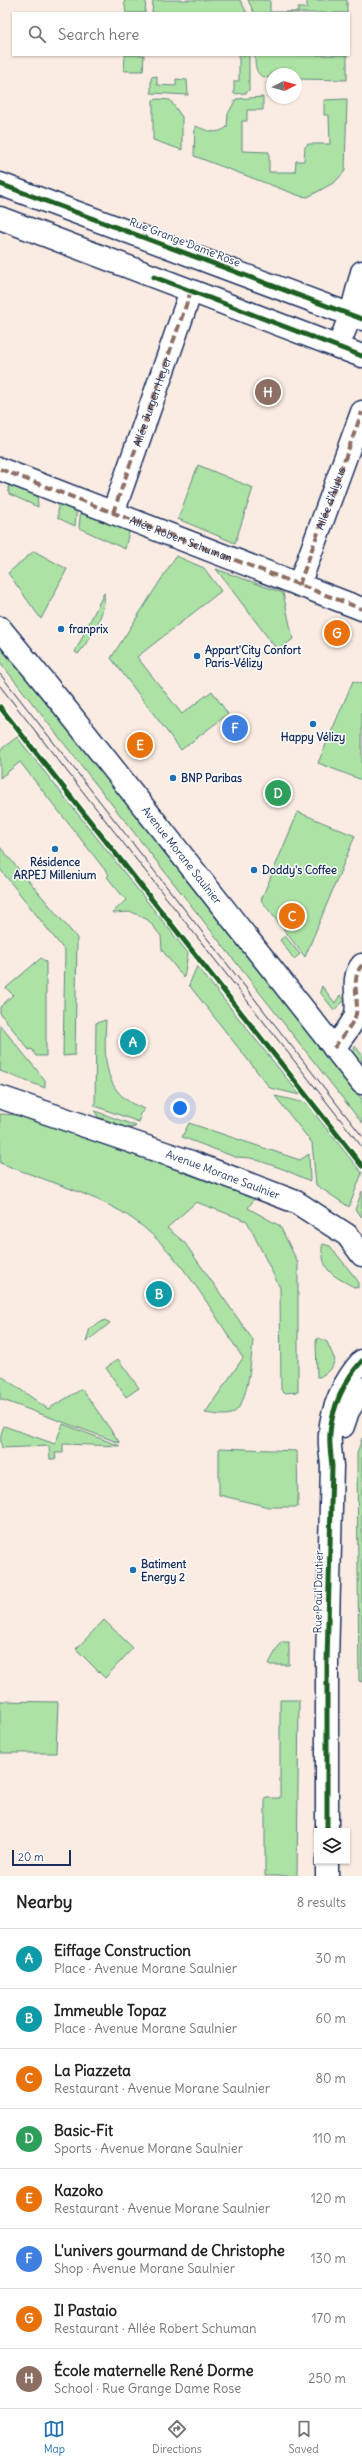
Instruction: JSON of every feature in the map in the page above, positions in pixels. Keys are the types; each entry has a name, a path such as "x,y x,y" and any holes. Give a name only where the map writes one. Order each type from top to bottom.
{"street":[{"name":"Rue Grange Dame Rose","path":"0,184 356,316"},
{"path":"0,218 362,356"},
{"path":"338,347 356,316 362,272"},
{"name":"Allée Jurgen Heyer","path":"114,513 191,291"},
{"name":"Allée d'Alytus","path":"299,585 362,412"},
{"name":"Allée Robert Schuman","path":"0,469 362,609"},
{"name":"Avenue Morane Saulnier","path":"0,628 63,704 362,1084"},
{"path":"334,1048 356,1016 355,990 358,969 362,965"},
{"name":"Avenue Morane Saulnier","path":"5,1102 191,1162 296,1202 347,1235 362,1255"},
{"name":"Rue Paul Dautier","path":"327,1828 327,1662 332,1466 330,1433 336,1406 345,1384 362,1361"},
{"name":"Rue Paul Dautier","path":"332,1466 348,1411 362,1389"},
{"path":"327,1864 327,1876"}],"green space":[{"path":"124,0 146,0 145,12 126,12"},
{"path":"153,0 240,0 246,12 152,12"},
{"path":"248,0 270,0 270,12 254,12"},
{"path":"307,0 347,0 347,12 298,12 298,8 307,8"},
{"path":"125,56 144,56 143,71 124,71"},
{"path":"239,56 249,56 249,90 246,93 234,94 234,81 239,81"},
{"path":"255,56 347,56 347,80 302,79 302,68 266,68 266,78 260,74 256,68"},
{"path":"157,76 157,85 176,86 176,79 187,80 188,95 151,93 151,77"},
{"path":"263,97 263,110 247,110 247,121 242,121 242,151 269,152 269,172 295,172 296,161 304,161 305,147 308,144 330,144 329,115 324,115 324,100 347,99 345,171 335,182 308,197 300,196 194,156 195,126 215,132 223,130 227,127 228,114 236,99"},
{"path":"153,100 170,100 182,117 182,150 153,140"},
{"path":"198,465 253,488 235,543 178,519"},
{"path":"8,480 37,490 38,507 9,494"},
{"path":"58,500 77,506 75,526 58,518"},
{"path":"81,508 130,527 125,549 79,528"},
{"path":"34,551 67,569 41,619 8,573"},
{"path":"176,556 204,568 221,591 137,657 182,714 212,691 228,714 181,750 111,658"},
{"path":"216,569 283,593 293,639 281,648 275,647"},
{"path":"104,593 103,609 97,625 88,641 78,654 75,652"},
{"path":"0,637 362,1099 362,1123 0,662"},
{"path":"353,681 362,684 362,780 318,763"},
{"path":"17,737 188,953 184,978 162,950 161,936 148,920 132,912 112,913 126,900 107,877 109,875 20,762 0,778 0,750"},
{"path":"298,812 355,836 305,957 261,900"},
{"path":"0,847 77,938 75,1055 63,1056 65,951 0,869"},
{"path":"285,936 300,954 294,959 280,940"},
{"path":"41,958 46,962 46,1056 36,1056 32,1049 29,1050 0,1013 0,1007 13,995 6,988"},
{"path":"197,966 300,1095 270,1088 189,985"},
{"path":"322,986 335,1003 340,995 345,1000 334,1010 320,992"},
{"path":"106,1020 105,1048 109,1074 113,1085 120,1095 131,1103 145,1109 139,1115 141,1117 139,1122 95,1106 96,1023"},
{"path":"0,1025 45,1080 45,1088 0,1071"},
{"path":"355,1046 362,1055 362,1069 353,1055"},
{"path":"275,1096 306,1103 362,1173 349,1207 316,1185 312,1143"},
{"path":"95,1111 136,1126 128,1128 98,1117"},
{"path":"0,1114 18,1115 33,1119 255,1198 248,1208 280,1226 298,1263 298,1392 284,1393 281,1390 280,1288 247,1221 196,1202 167,1228 184,1242 253,1340 246,1390 243,1400 238,1408 233,1413 226,1415 205,1413 243,1358 201,1294 170,1253 153,1235 133,1219 98,1200 0,1163"},
{"path":"189,1123 300,1160 309,1154 310,1181 283,1169 251,1158 235,1157 182,1137"},
{"path":"362,1191 362,1217 355,1210"},
{"path":"323,1244 330,1246 358,1281 358,1288 330,1272 324,1263 322,1252"},
{"path":"105,1320 110,1323 86,1342 90,1328"},
{"path":"319,1338 327,1342 335,1360 331,1369 320,1377 317,1377 316,1340"},
{"path":"118,1359 139,1388 126,1397 106,1368"},
{"path":"0,1375 48,1409 82,1389 120,1443 0,1399"},
{"path":"63,1424 120,1446 63,1444 63,1453 55,1453 56,1459 50,1459 49,1446 2,1448 1,1437 4,1426 55,1444"},
{"path":"362,1438 362,1682 359,1681 357,1454"},
{"path":"219,1448 297,1451 298,1507 269,1507 219,1495"},
{"path":"104,1620 133,1648 105,1678 76,1649"},
{"path":"281,1642 289,1642 289,1665 268,1665"},
{"path":"280,1700 299,1700 297,1876 265,1876 265,1798 280,1798"},
{"path":"0,1701 58,1702 56,1753 0,1753"}],"tram line":[{"path":"0,674 362,1136"},
{"path":"0,686 362,1147"}],"marked path":[{"path":"113,513 191,291"},
{"path":"299,585 362,412"},
{"path":"0,469 362,609"},
{"path":"334,1048 355,1017 357,1005 356,977 362,965"}],"cycle path":[{"path":"0,184 362,319"},
{"path":"154,277 362,356"},
{"path":"0,707 362,1166"},
{"path":"327,1828 327,1662 332,1466 330,1434 333,1415 340,1395 350,1376 362,1361"}],"place":[{"name":"École maternelle René Dorme","path":"268,392"},
{"name":"franprix","path":"61,629"},
{"name":"Il Pastaio","path":"337,633"},
{"name":"Appart'City Confort Paris-Vélizy","path":"197,656"},
{"name":"Happy Vélizy","path":"313,724"},
{"name":"L'univers gourmand de Christophe","path":"235,728"},
{"name":"Kazoko","path":"140,745"},
{"name":"BNP Paribas","path":"173,778"},
{"name":"Basic-Fit","path":"278,793"},
{"name":"Résidence ARPEJ Millenium","path":"55,849"},
{"name":"Doddy's Coffee","path":"254,870"},
{"name":"La Piazzeta","path":"292,916"},
{"name":"Eiffage Construction","path":"133,1042"},
{"name":"Immeuble Topaz","path":"159,1294"},
{"name":"Batiment Energy 2","path":"133,1570"}]}
